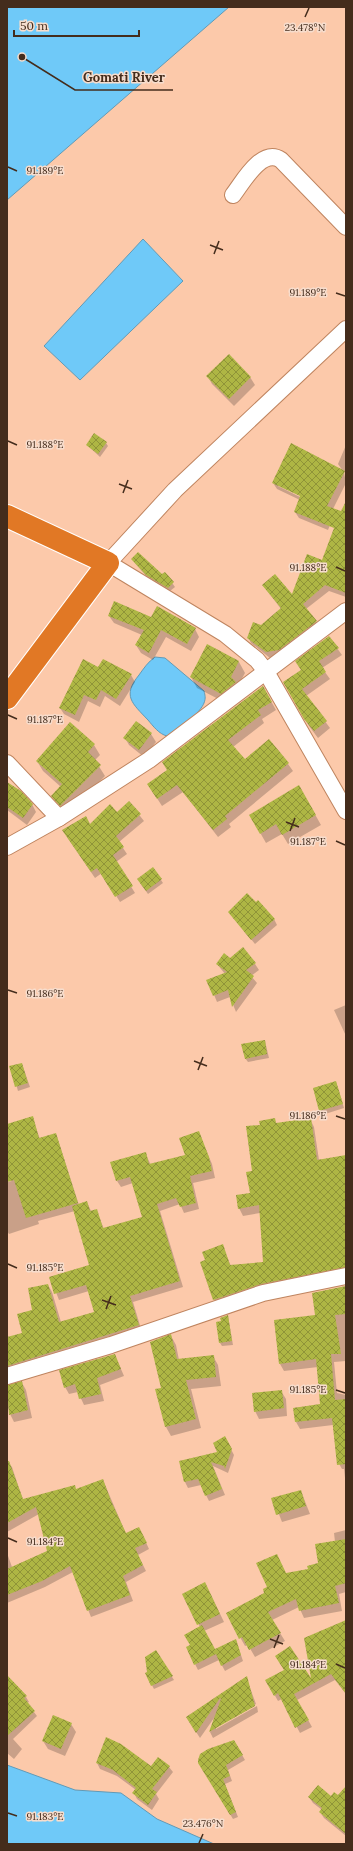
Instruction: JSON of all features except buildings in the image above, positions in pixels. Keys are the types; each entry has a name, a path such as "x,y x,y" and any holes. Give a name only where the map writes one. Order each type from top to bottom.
{"highway":[{"path":"7,516 108,563 7,698"}],"street":[{"path":"233,195 257,165 271,156 281,160 346,227"},
{"path":"345,328 175,490 108,563 225,634 257,660 265,670 346,811"},
{"path":"7,847 59,818 149,760 265,670 346,611"},
{"path":"7,763 59,818"},
{"path":"7,1376 111,1345 263,1293 346,1276"}],"water":[{"path":"7,7 229,7 7,200"},
{"path":"143,239 183,281 80,380 44,346"},
{"path":"155,657 165,658 204,691 205,694 202,707 188,723 176,733 167,736 156,730 137,709 131,699 130,694 134,682 146,665"},
{"path":"7,1765 75,1790 121,1793 157,1819 214,1844 7,1844"}],"place":[{"name":"Gomati River","path":"22,57"}]}
